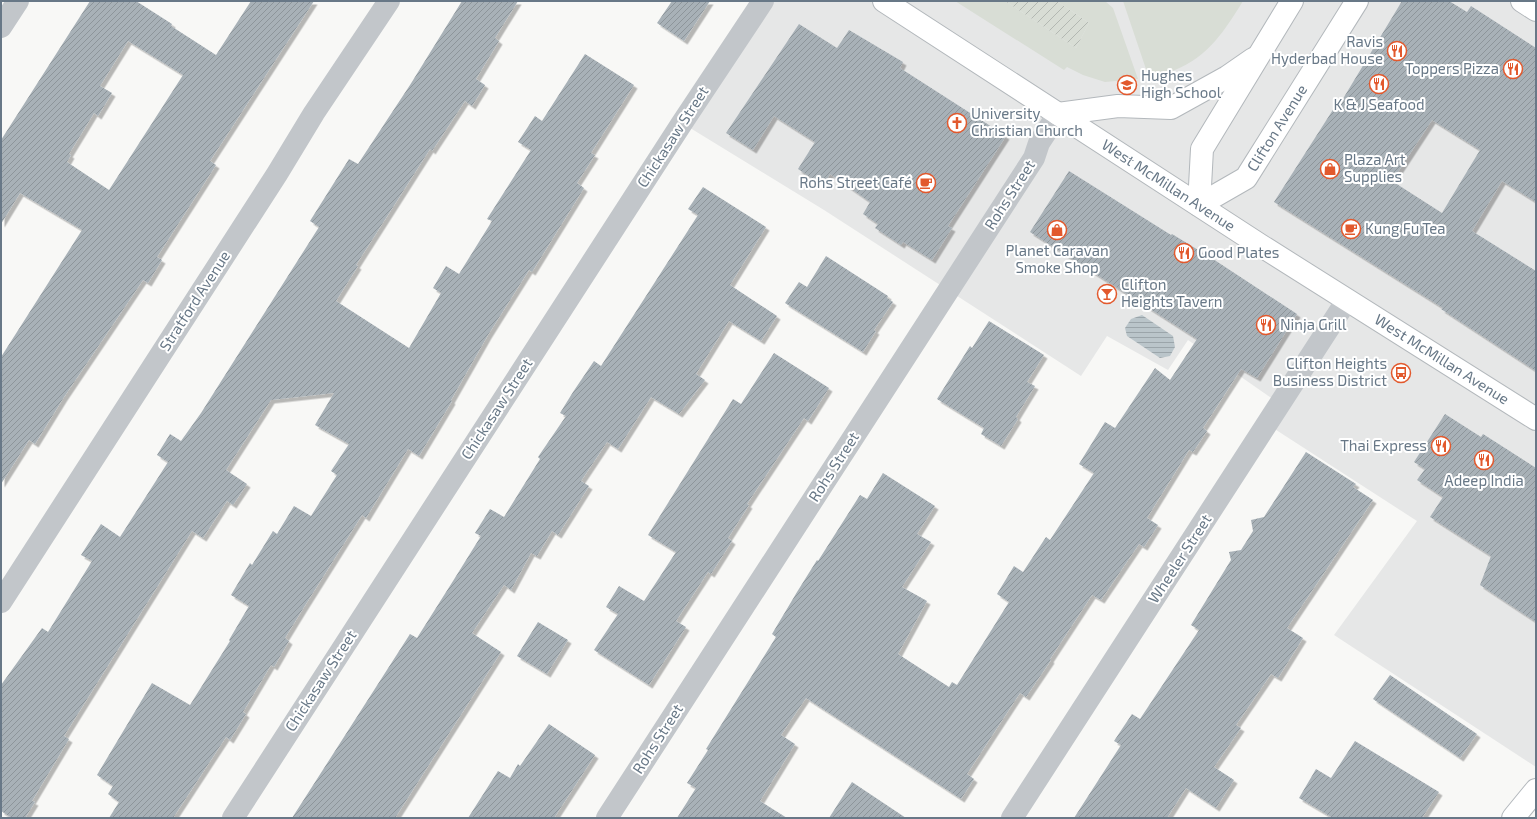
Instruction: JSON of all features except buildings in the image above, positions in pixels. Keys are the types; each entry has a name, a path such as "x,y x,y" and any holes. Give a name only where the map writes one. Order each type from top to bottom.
{"main road":[{"name":"West McMillan Avenue","path":"884,1 1347,300 1536,419"},
{"path":"1199,205 1202,149 1292,1"},
{"name":"Clifton Avenue","path":"1199,205 1246,178 1357,1"},
{"path":"1522,1 1536,10"},
{"path":"1058,114 1118,106 1171,108 1227,77 1259,55"},
{"path":"1512,818 1536,790"}],"street":[{"path":"1,27 18,1"},
{"name":"Stratford Avenue","path":"1,602 277,174 314,113 389,1"},
{"name":"Chickasaw Street","path":"233,818 678,129 763,1"},
{"name":"Rohs Street","path":"607,818 1034,158 1039,143 1058,114"},
{"name":"Wheeler Street","path":"1012,818 1347,300"}],"shaded area":[{"name":"Clifton Heights Business District","path":"763,1 1520,1 1536,11 1536,767 1334,635 1417,521 1267,424 1280,404 1188,340 1168,370 1107,336 1081,376 824,210 682,123"},
{"path":"955,1 1005,1 1076,48 1089,23 1057,1 1105,1 1113,8 1138,79 1105,82 1083,75 1067,67 1064,70"},
{"path":"1005,1 1057,1 1089,23 1076,48"},
{"path":"1123,1 1243,1 1223,32 1207,50 1187,64 1172,71 1148,75"},
{"path":"1142,315 1173,336 1175,347 1170,356 1160,358 1127,336 1125,328 1131,319"}],"place":[{"name":"Ravis Hyderbad House","path":"1397,51"},
{"name":"Toppers Pizza","path":"1513,69"},
{"name":"K & J Seafood","path":"1379,84"},
{"name":"Hughes High School","path":"1127,85"},
{"name":"University Christian Church","path":"957,123"},
{"name":"Plaza Art Supplies","path":"1330,169"},
{"name":"Rohs Street Café","path":"926,183"},
{"name":"Kung Fu Tea","path":"1351,229"},
{"name":"Planet Caravan Smoke Shop","path":"1057,230"},
{"name":"Good Plates","path":"1184,253"},
{"name":"Clifton Heights Tavern","path":"1107,294"},
{"name":"Ninja Grill","path":"1266,325"},
{"name":"Clifton Heights Business District","path":"1401,373"},
{"name":"Thai Express","path":"1441,446"},
{"name":"Adeep India","path":"1484,460"}]}
